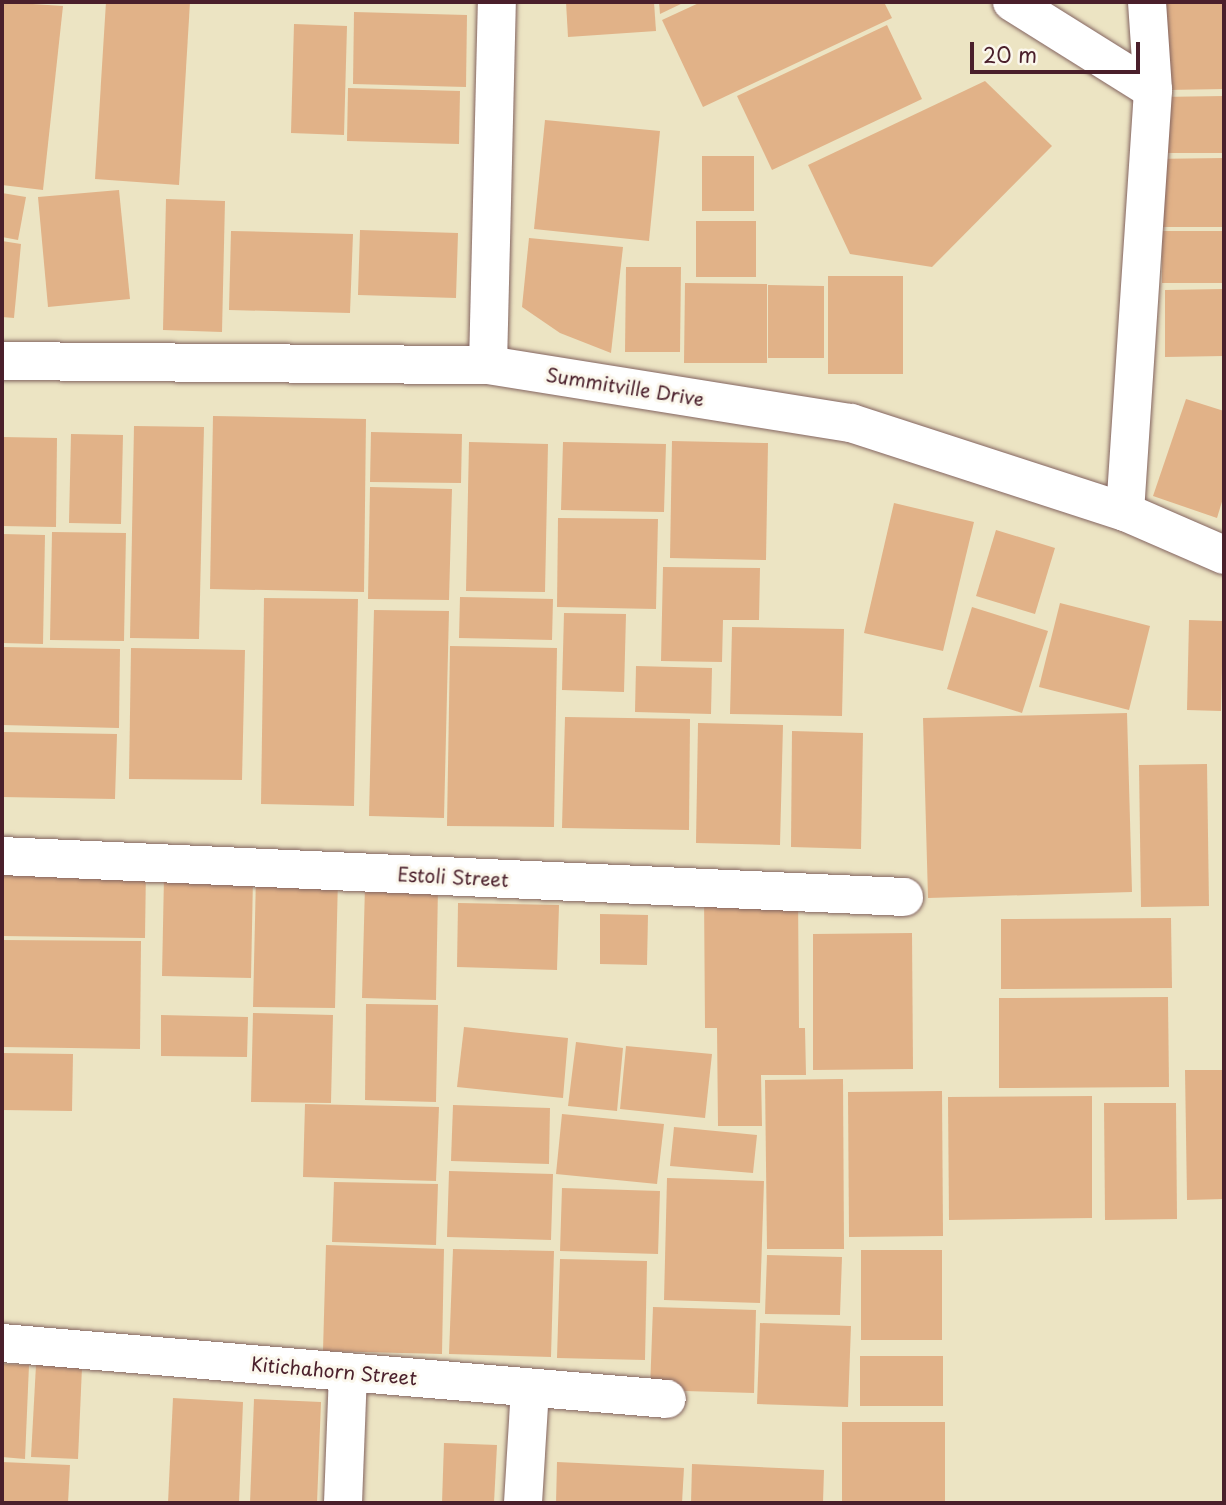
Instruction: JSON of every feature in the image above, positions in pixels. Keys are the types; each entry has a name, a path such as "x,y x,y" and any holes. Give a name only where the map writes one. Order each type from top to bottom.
{"street":[{"path":"488,365 497,2"},
{"path":"1012,2 1153,90"},
{"path":"1125,512 1153,90 1147,2"},
{"name":"Summitville Drive","path":"2,361 488,365 851,423 1125,512 1224,555"},
{"name":"Estoli Street","path":"2,856 904,897"},
{"name":"Kitichahorn Street","path":"2,1343 667,1399"},
{"path":"343,1503 348,1372"},
{"path":"523,1503 530,1388"}],"building":[{"path":"2,2 63,6 43,190 2,185"},
{"path":"106,2 190,2 179,185 95,179"},
{"path":"566,2 654,2 656,31 568,37"},
{"path":"659,2 685,2 660,14"},
{"path":"701,2 884,2 892,18 703,107 662,20"},
{"path":"1166,2 1224,2 1224,89 1167,90"},
{"path":"354,12 467,15 466,87 353,84"},
{"path":"294,24 347,26 344,135 291,133"},
{"path":"887,25 922,99 772,170 737,96"},
{"path":"985,81 1052,146 932,267 850,254 808,165"},
{"path":"348,88 460,91 459,144 347,141"},
{"path":"1224,96 1224,153 1159,153 1159,97"},
{"path":"545,120 660,131 649,241 534,229"},
{"path":"702,156 754,156 754,211 702,211"},
{"path":"1224,158 1224,227 1151,227 1150,159"},
{"path":"119,190 130,299 48,307 38,197"},
{"path":"2,193 26,197 18,240 2,237"},
{"path":"166,199 225,201 222,332 163,330"},
{"path":"696,221 756,221 756,277 696,277"},
{"path":"360,230 458,233 456,298 358,295"},
{"path":"231,231 353,234 350,313 229,310"},
{"path":"1162,231 1224,231 1224,283 1162,283"},
{"path":"529,238 623,247 611,353 560,333 522,307"},
{"path":"2,241 21,244 14,318 2,317"},
{"path":"626,267 681,267 680,352 625,352"},
{"path":"828,276 903,276 903,374 828,374"},
{"path":"685,283 767,284 767,363 684,363"},
{"path":"768,285 824,286 824,358 768,358"},
{"path":"1224,289 1224,356 1165,357 1165,290"},
{"path":"1186,399 1224,411 1224,495 1217,518 1153,496"},
{"path":"213,416 366,419 364,592 210,589"},
{"path":"134,426 204,427 199,639 130,638"},
{"path":"371,432 462,434 461,483 370,482"},
{"path":"71,434 123,435 121,524 69,523"},
{"path":"2,437 57,438 56,527 2,526"},
{"path":"672,441 768,443 766,560 670,558"},
{"path":"469,442 548,444 545,592 466,591"},
{"path":"563,442 666,444 664,512 561,510"},
{"path":"370,487 452,489 449,600 368,599"},
{"path":"894,503 974,522 943,651 864,633"},
{"path":"558,518 658,519 656,609 557,607"},
{"path":"996,530 1055,548 1035,614 976,596"},
{"path":"52,532 126,533 124,641 50,640"},
{"path":"2,534 45,535 43,644 2,643"},
{"path":"663,567 760,568 759,620 723,620 722,662 661,661"},
{"path":"460,597 553,599 552,640 459,638"},
{"path":"264,598 358,599 354,806 261,804"},
{"path":"1060,603 1150,626 1129,710 1039,687"},
{"path":"972,607 1048,631 1022,713 947,689"},
{"path":"374,610 449,611 444,818 369,816"},
{"path":"564,613 626,614 624,692 562,690"},
{"path":"1189,620 1223,621 1221,711 1187,710"},
{"path":"732,627 844,629 842,716 730,714"},
{"path":"450,646 557,648 554,827 447,826"},
{"path":"2,647 120,649 119,728 2,725"},
{"path":"131,648 245,650 242,780 129,779"},
{"path":"636,666 712,668 711,714 635,712"},
{"path":"1127,713 1132,892 928,898 923,718"},
{"path":"565,717 690,719 689,830 562,828"},
{"path":"698,723 783,725 780,845 696,843"},
{"path":"792,731 863,733 861,849 791,847"},
{"path":"2,732 117,734 115,799 2,797"},
{"path":"1207,764 1209,906 1141,907 1139,765"},
{"path":"2,865 146,866 145,938 2,936"},
{"path":"164,876 253,877 251,978 162,976"},
{"path":"256,876 338,877 335,1008 253,1007"},
{"path":"365,886 438,887 436,1000 362,998"},
{"path":"798,892 799,1028 805,1028 806,1075 761,1075 762,1126 718,1126 717,1028 705,1028 704,893"},
{"path":"458,903 559,905 557,970 457,967"},
{"path":"600,914 648,915 647,965 600,964"},
{"path":"1171,918 1172,988 1001,989 1001,919"},
{"path":"912,933 913,1069 813,1070 813,934"},
{"path":"2,940 141,941 140,1049 2,1047"},
{"path":"1168,997 1169,1087 999,1088 999,998"},
{"path":"366,1004 438,1005 436,1102 365,1100"},
{"path":"253,1013 333,1015 331,1103 251,1102"},
{"path":"161,1015 248,1017 247,1057 161,1056"},
{"path":"464,1027 568,1038 563,1098 457,1087"},
{"path":"576,1042 623,1048 617,1111 568,1106"},
{"path":"626,1046 712,1054 705,1118 620,1109"},
{"path":"2,1053 73,1054 72,1111 2,1110"},
{"path":"1185,1070 1224,1070 1224,1199 1187,1200"},
{"path":"843,1079 844,1249 767,1249 765,1080"},
{"path":"942,1091 943,1236 849,1237 848,1092"},
{"path":"1092,1096 1092,1218 949,1220 948,1097"},
{"path":"1104,1103 1176,1103 1177,1219 1105,1220"},
{"path":"305,1104 439,1107 436,1181 303,1177"},
{"path":"453,1105 550,1108 549,1164 451,1161"},
{"path":"562,1114 664,1124 657,1184 556,1174"},
{"path":"674,1127 757,1135 753,1173 670,1166"},
{"path":"449,1171 553,1174 551,1240 447,1237"},
{"path":"667,1178 764,1181 760,1303 664,1300"},
{"path":"334,1182 438,1184 436,1245 332,1242"},
{"path":"562,1188 660,1191 658,1254 560,1251"},
{"path":"326,1245 444,1249 442,1354 323,1351"},
{"path":"453,1249 554,1251 551,1357 449,1354"},
{"path":"861,1250 942,1250 942,1340 861,1340"},
{"path":"767,1255 842,1257 840,1315 765,1314"},
{"path":"560,1259 647,1261 645,1360 557,1358"},
{"path":"653,1307 756,1310 754,1393 650,1390"},
{"path":"760,1323 851,1326 848,1407 757,1404"},
{"path":"860,1356 943,1356 943,1406 860,1406"},
{"path":"2,1364 29,1365 25,1459 2,1457"},
{"path":"36,1365 82,1367 78,1459 31,1457"},
{"path":"173,1398 243,1402 239,1503 168,1503"},
{"path":"254,1399 321,1402 317,1503 250,1503"},
{"path":"842,1422 945,1422 945,1503 842,1503"},
{"path":"444,1443 497,1445 494,1503 442,1503"},
{"path":"2,1462 70,1465 68,1503 2,1503"},
{"path":"557,1462 684,1468 682,1503 556,1503"},
{"path":"692,1464 824,1470 823,1503 691,1503"}]}
